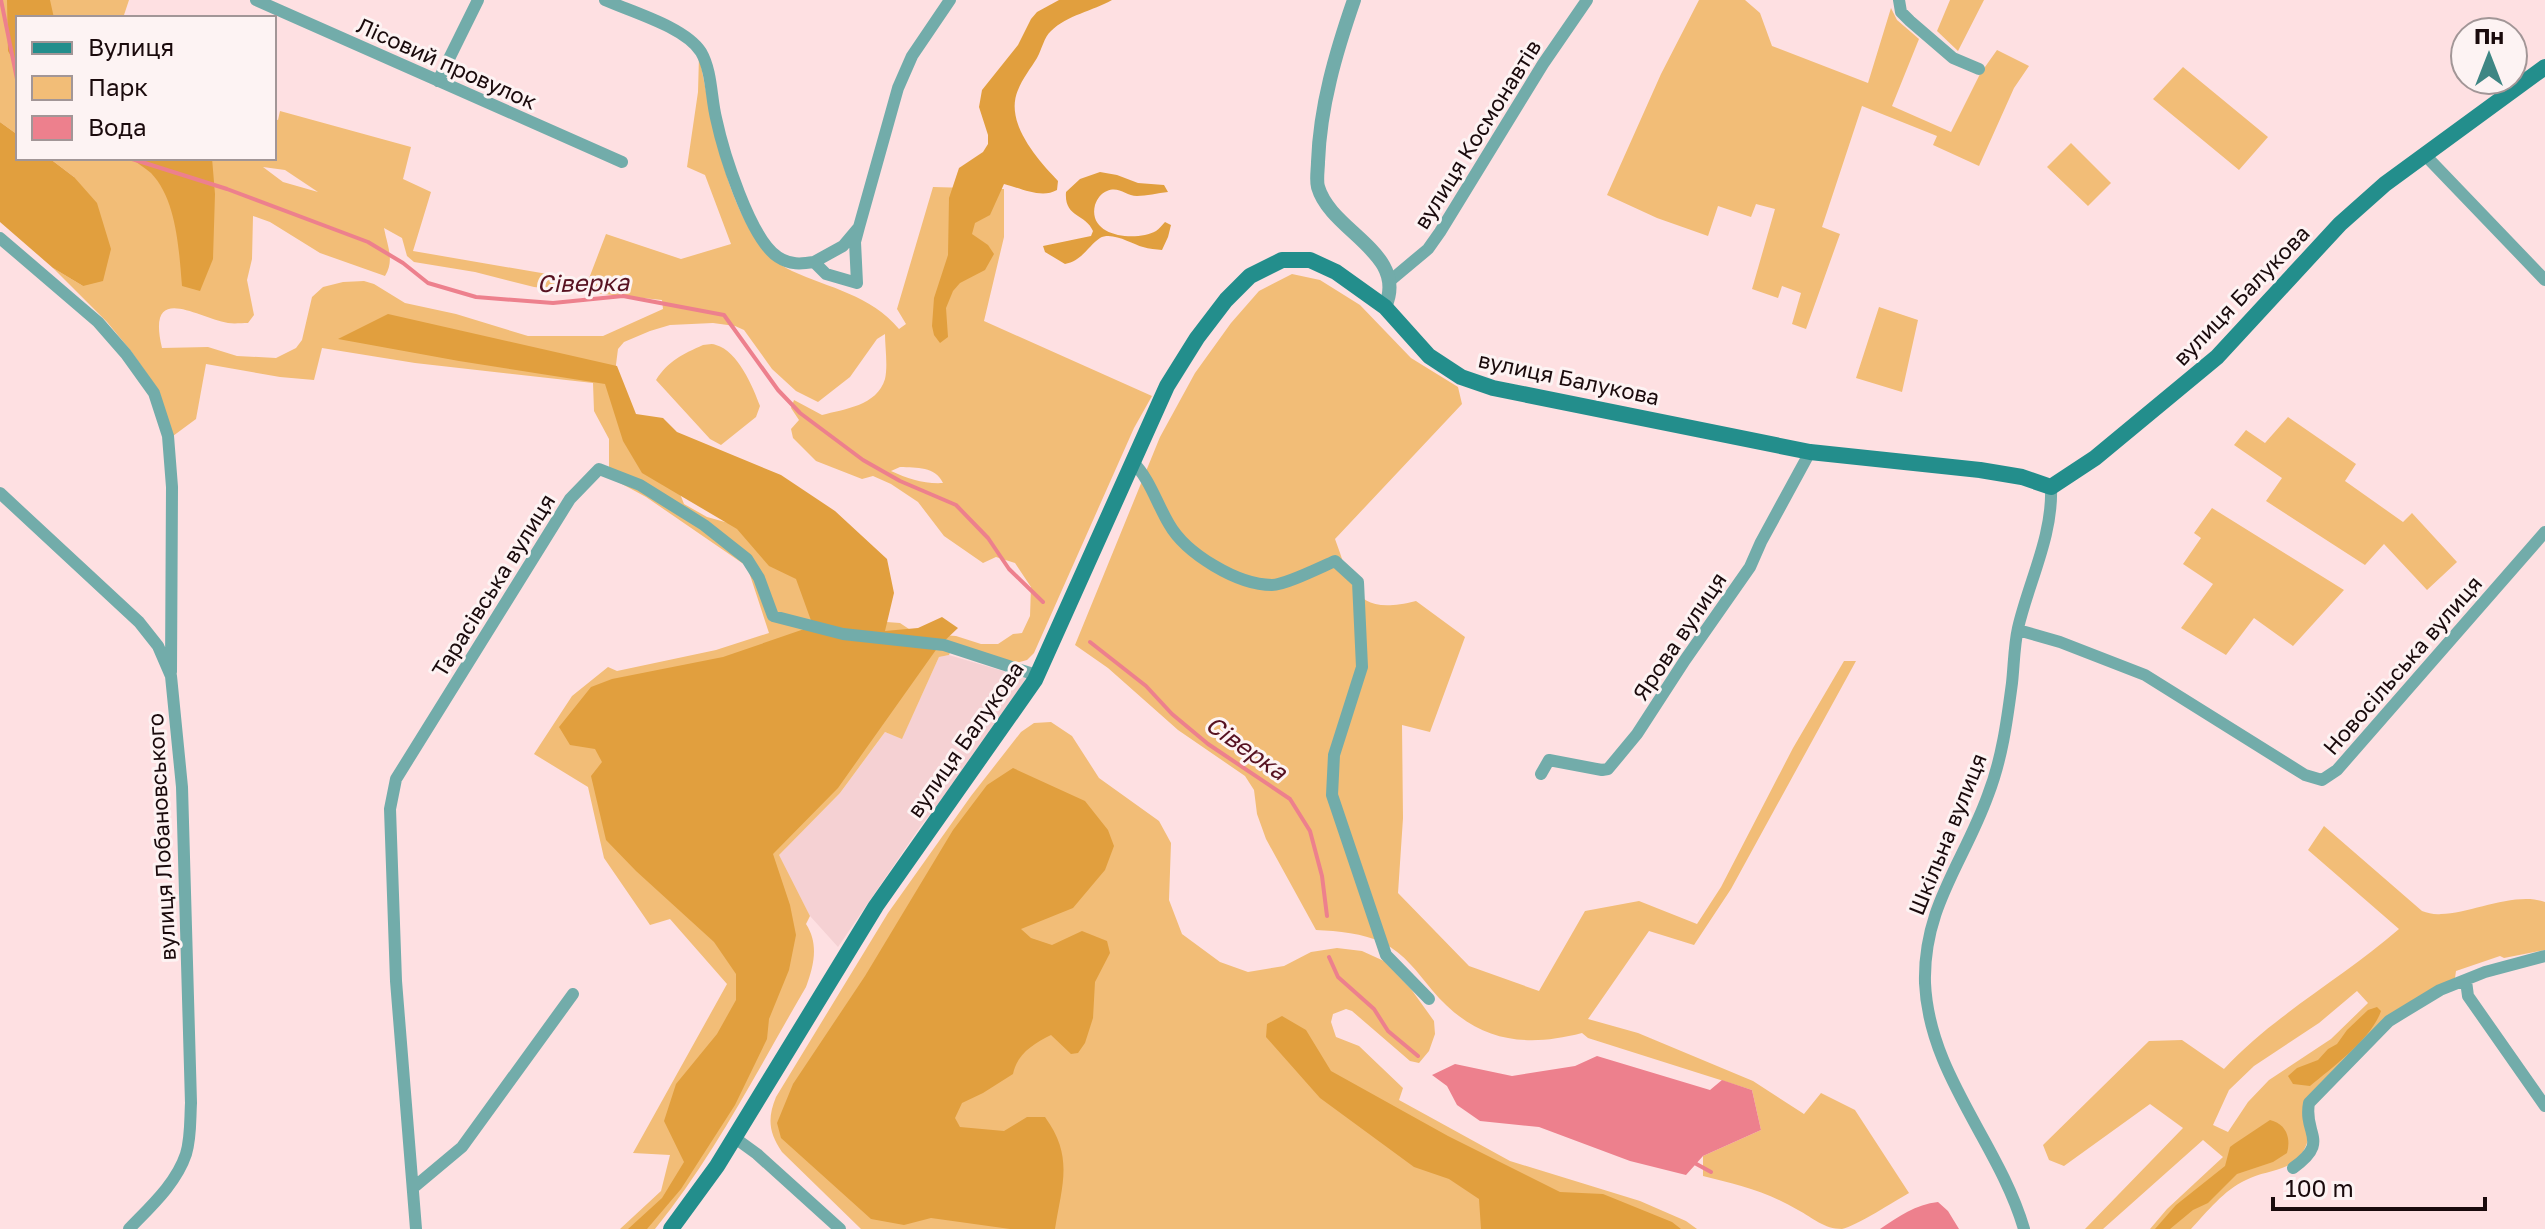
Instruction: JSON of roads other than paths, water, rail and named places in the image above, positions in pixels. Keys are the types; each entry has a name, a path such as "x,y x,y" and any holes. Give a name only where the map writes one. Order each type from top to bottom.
{"main road":[{"name":"вулиця Балукова","path":"671,1229 735,1138 876,906 1035,680 1174,374 1226,300 1250,276 1282,260 1310,260 1336,272 1385,307 1429,356 1461,377 1493,388 1810,452 1980,470 2022,477 2051,487 2095,458 2217,357 2340,224 2424,154 2545,67"}],"street":[{"name":"Лісовий провулок","path":"256,0 622,162"},
{"path":"438,81 478,0"},
{"path":"605,0 684,34 702,54 713,94 715,117 734,182 754,225 777,257 797,265 814,262 843,246 859,227"},
{"path":"814,262 826,274 857,283 855,242 898,88 912,56 950,0"},
{"path":"1354,0 1328,90 1319,140 1317,186 1345,226 1372,250 1391,280 1385,307"},
{"name":"вулиця Космонавтів","path":"1391,280 1428,249 1440,232 1543,64 1587,0"},
{"path":"1899,0 1901,12 1921,31 1953,58 1979,69"},
{"path":"2424,154 2545,280"},
{"path":"0,238 98,322 154,393 168,436 172,487 171,676"},
{"name":"Ярова вулиця","path":"1541,774 1549,760 1608,769 1637,734 1750,567 1810,452"},
{"path":"1132,461 1144,473 1170,527 1201,558 1245,580 1275,586 1335,561 1358,582 1362,667 1334,755 1332,795 1386,955 1429,999"},
{"name":"Тарасівська вулиця","path":"416,1229 396,981 390,809 396,779 570,499 599,469 640,485 704,525 747,559 759,578 773,616 843,634 944,645 1030,673 1035,680"},
{"name":"Шкільна вулиця","path":"2024,1229 1990,1147 1939,1053 1929,1018 1925,982 1927,939 1936,907 1988,796 2001,755 2018,630 2050,521 2051,487"},
{"name":"вулиця Лобановського","path":"0,493 139,622 158,646 171,676 182,787 190,1131 186,1152 177,1172 162,1194 129,1229"},
{"name":"Новосільська вулиця","path":"2018,630 2060,642 2145,675 2305,775 2322,780 2337,770 2545,532"},
{"path":"2293,1168 2312,1150 2313,1129 2308,1110 2314,1097 2389,1021 2440,990 2485,972 2545,956"},
{"path":"2466,981 2468,996 2545,1106"},
{"path":"413,1188 462,1147 573,994"},
{"path":"735,1138 840,1229"}],"water":[{"path":"1597,1056 1710,1090 1722,1080 1752,1090 1761,1130 1703,1156 1686,1175 1630,1161 1539,1127 1480,1121 1457,1105 1447,1086 1432,1075 1455,1064 1512,1076 1575,1066"},
{"path":"1938,1202 1959,1229 1880,1229 1915,1208"}],"waterway":[{"name":"Сіверка","path":"1,0 16,74"},
{"name":"Сіверка","path":"135,160 227,189 368,242 403,263 428,283 476,297 553,303 623,296 724,315 778,390 800,413 863,460 900,481 956,505 988,538 1009,569 1043,602"},
{"name":"Сіверка","path":"1090,642 1146,686 1172,714 1208,744 1290,799 1310,831 1322,876 1327,916"},
{"name":"Сіверка","path":"1329,957 1338,977 1374,1009 1388,1031 1418,1056"},
{"name":"Сіверка","path":"1691,1161 1711,1172"}]}
